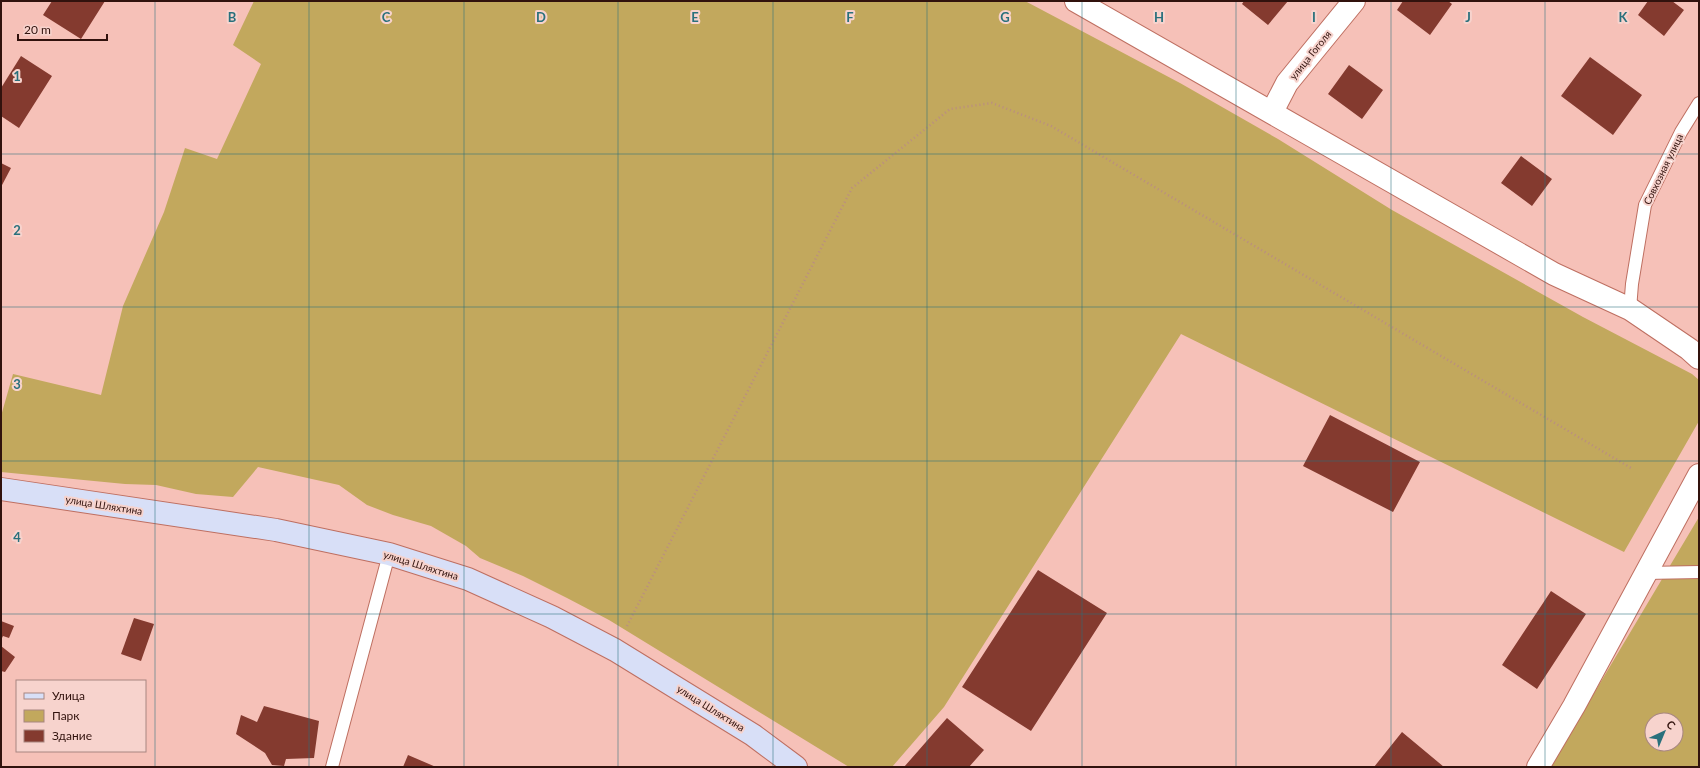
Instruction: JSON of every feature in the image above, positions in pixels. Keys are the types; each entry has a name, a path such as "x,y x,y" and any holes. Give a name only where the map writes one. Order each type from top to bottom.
{"main road":[{"name":"улица Шляхтина","path":"1,489 276,530 389,554 468,579 552,617 615,650 753,736 796,767"}],"street":[{"path":"1076,1 1554,274 1630,310 1689,348 1699,358"},
{"name":"улица Гоголя","path":"1272,112 1287,83 1354,1"},
{"path":"1538,767 1574,706 1699,475"}],"lane":[{"name":"Совхозная улица","path":"1630,310 1632,284 1645,205 1681,132 1699,103"},
{"path":"332,767 389,554"},
{"path":"1645,573 1699,572"}],"path":[{"path":"615,650 852,188 950,109 992,103 1051,126 1631,468"}],"green space":[{"path":"254,1 1025,1 1180,83 1278,139 1392,210 1583,317 1692,374 1699,380 1699,421 1624,552 1181,334 944,707 892,767 849,767 609,620 523,576 480,558 466,546 431,526 393,515 367,505 339,485 258,467 233,497 196,494 156,485 125,484 1,472 1,416 13,374 101,395 123,306 164,212 185,148 217,159 261,64 233,45"},
{"path":"1699,517 1699,767 1550,767"}],"building":[{"path":"52,1 105,1 81,39 43,15"},
{"path":"1244,1 1288,1 1268,25 1242,4"},
{"path":"1403,1 1448,1 1452,4 1430,35 1397,10"},
{"path":"1648,1 1672,1 1684,10 1664,36 1638,15"},
{"path":"21,56 52,76 19,128 1,116 1,88"},
{"path":"1590,57 1642,95 1613,135 1561,96"},
{"path":"1349,65 1383,90 1362,119 1328,94"},
{"path":"1521,156 1552,179 1532,206 1501,183"},
{"path":"1,163 11,168 1,187"},
{"path":"1330,415 1420,462 1393,512 1303,466"},
{"path":"1038,570 1107,613 1031,731 962,687"},
{"path":"1551,591 1586,614 1537,689 1502,665"},
{"path":"134,618 154,624 141,661 121,654"},
{"path":"1,621 14,626 9,638 3,636 1,640"},
{"path":"1,646 15,657 5,672 1,671"},
{"path":"264,706 319,721 314,758 286,759 284,766 272,765 265,753 236,734 241,715 257,722"},
{"path":"947,718 984,750 969,767 904,767"},
{"path":"1402,732 1444,767 1374,767"},
{"path":"408,755 436,767 403,767"}]}
